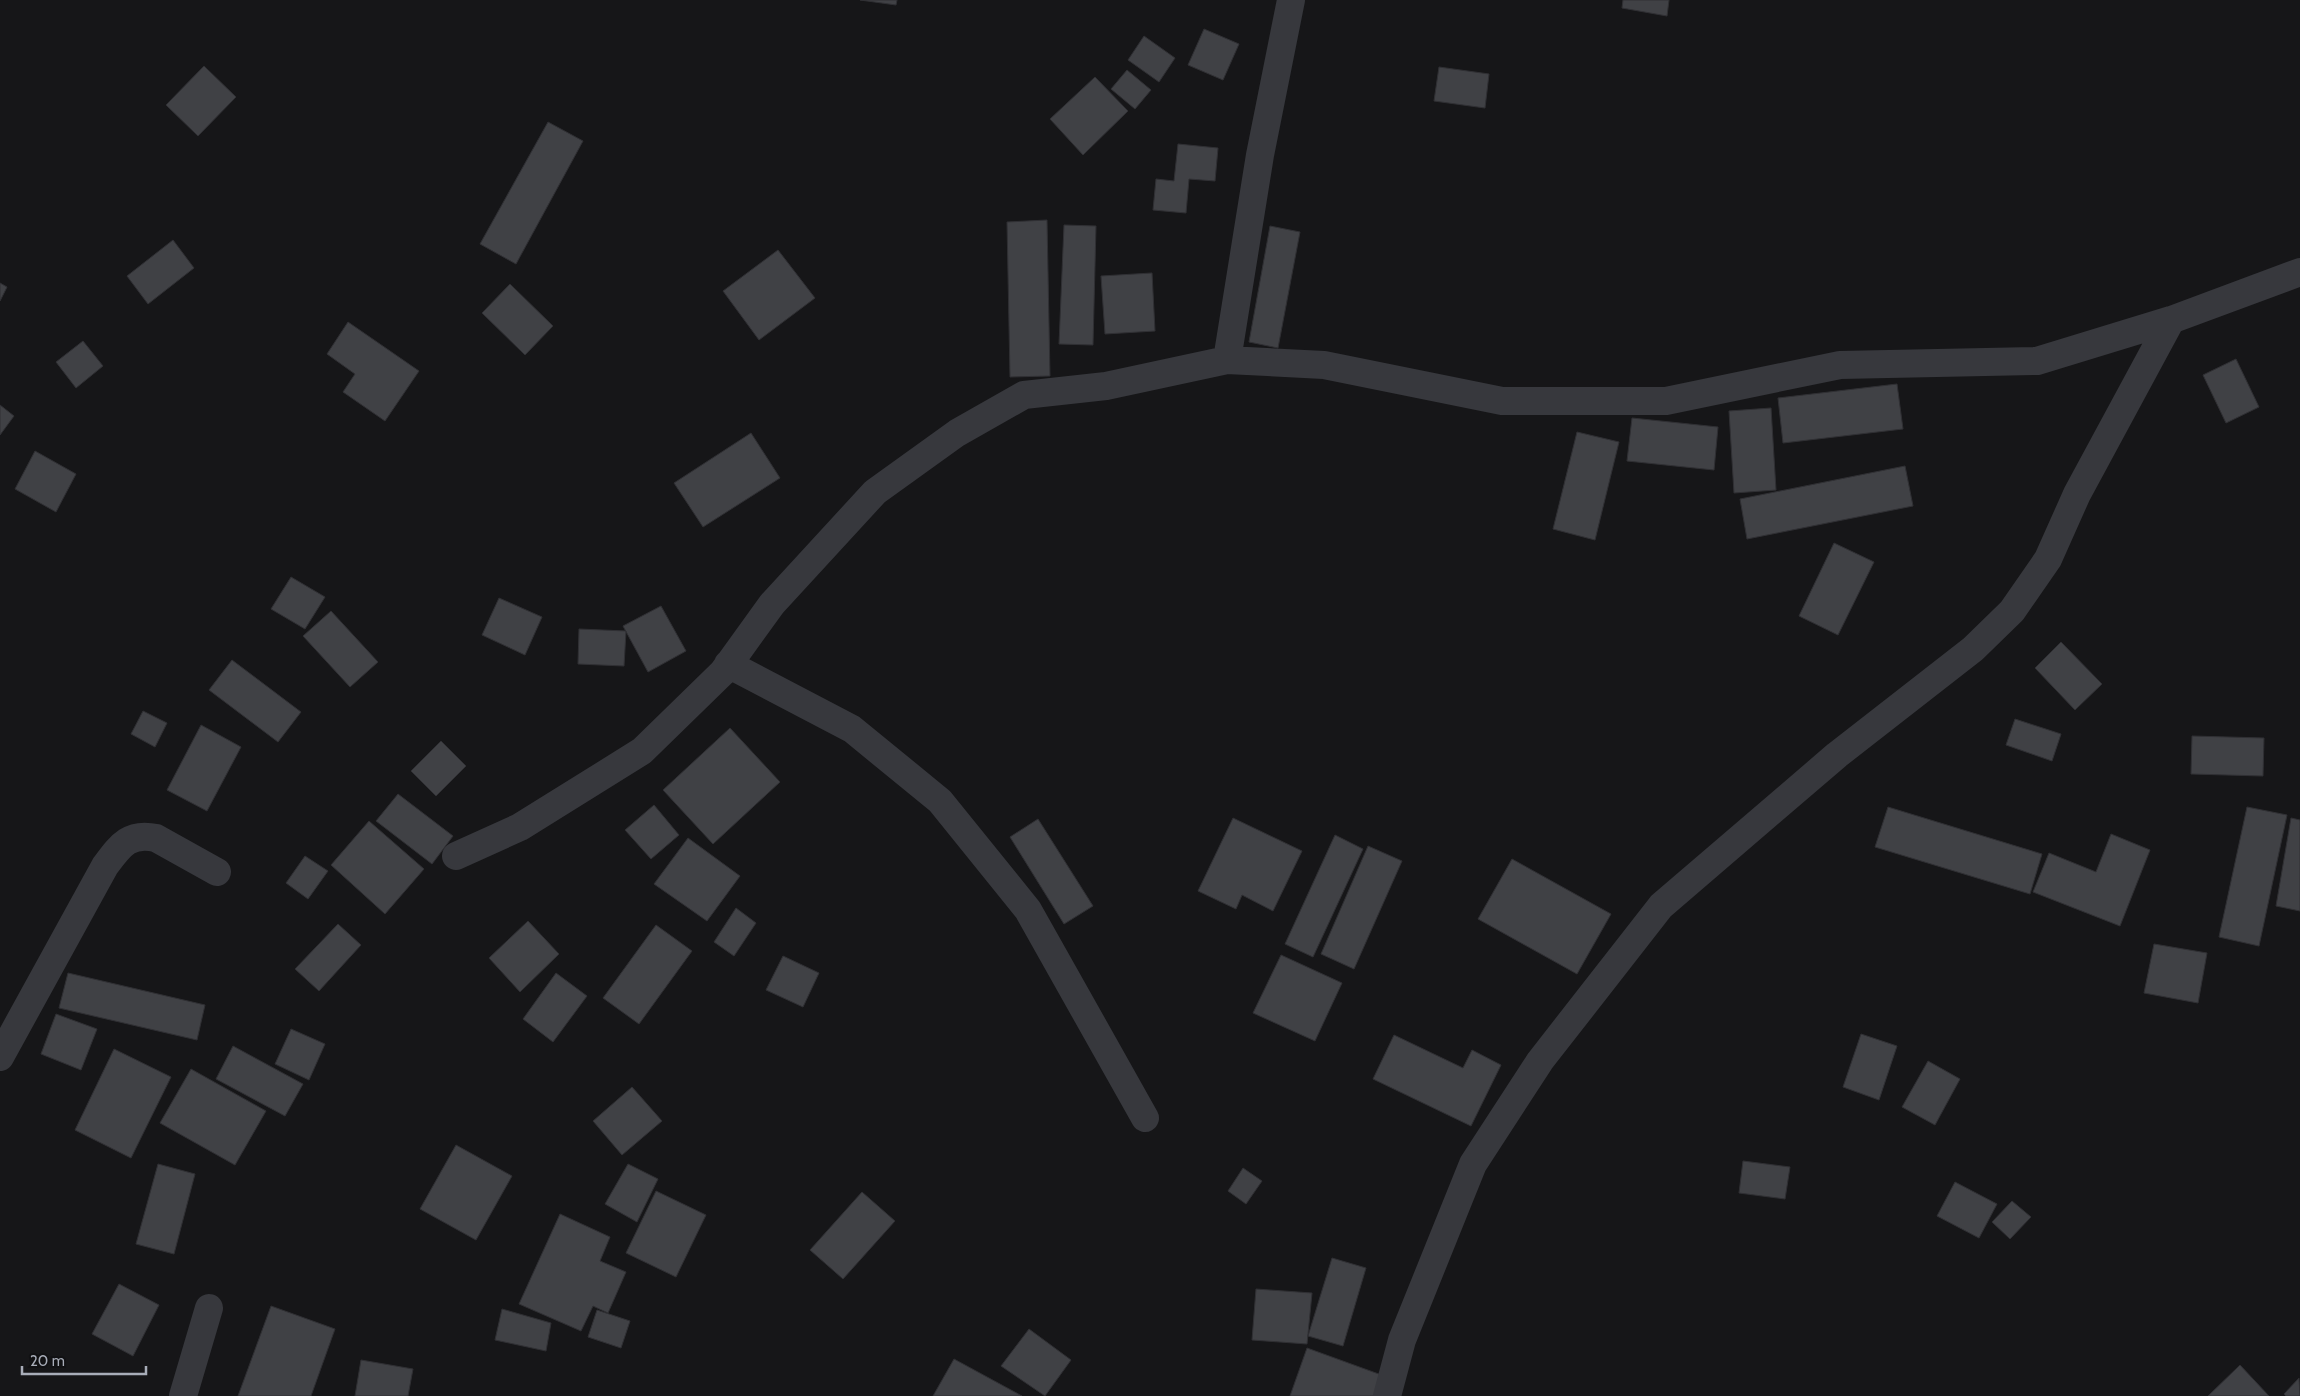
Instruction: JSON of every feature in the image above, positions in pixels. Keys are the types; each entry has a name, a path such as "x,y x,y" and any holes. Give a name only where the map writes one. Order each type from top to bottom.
{"street":[{"path":"1227,360 1260,155 1291,0"},
{"path":"456,856 520,827 642,751 728,664 772,604 875,492 957,433 1024,395 1106,386 1227,360 1324,364 1502,401 1666,401 1840,365 2037,361 2171,320 2300,272"},
{"path":"1387,1396 1402,1340 1473,1164 1540,1061 1661,906 1837,755 1973,649 2012,611 2048,559 2077,494 2171,320"},
{"path":"728,664 852,729 940,801 1028,910 1145,1118"},
{"path":"0,1057 104,866 124,842 145,836 156,838 217,872"},
{"path":"183,1396 209,1308"}],"building":[{"path":"860,0 897,0 896,5"},
{"path":"1623,0 1669,0 1667,16 1622,8"},
{"path":"1204,29 1239,44 1223,80 1188,65"},
{"path":"1144,36 1175,58 1159,82 1128,60"},
{"path":"204,66 236,97 198,136 166,105"},
{"path":"1439,67 1489,74 1485,108 1434,101"},
{"path":"1127,70 1151,90 1135,109 1111,89"},
{"path":"1095,77 1128,111 1083,155 1050,119"},
{"path":"548,122 583,141 516,264 480,244"},
{"path":"1178,144 1218,148 1215,181 1189,179 1186,213 1153,210 1156,179 1174,181"},
{"path":"1047,220 1050,376 1010,377 1007,222"},
{"path":"1064,225 1096,226 1093,345 1059,344"},
{"path":"1270,226 1300,232 1278,348 1249,342"},
{"path":"173,240 194,268 148,304 127,276"},
{"path":"778,250 815,298 759,340 723,291"},
{"path":"1152,273 1155,331 1105,334 1101,276"},
{"path":"0,283 7,287 0,301"},
{"path":"510,284 553,326 525,355 482,313"},
{"path":"348,322 419,371 385,421 343,392 355,374 327,354"},
{"path":"83,341 103,366 76,388 56,362"},
{"path":"2236,359 2259,407 2226,423 2203,375"},
{"path":"1897,384 1903,429 1783,443 1778,398"},
{"path":"0,405 14,416 0,435"},
{"path":"1771,408 1776,490 1734,493 1729,411"},
{"path":"1632,418 1718,427 1714,470 1627,461"},
{"path":"1577,432 1619,442 1595,540 1553,529"},
{"path":"751,433 780,478 703,527 674,483"},
{"path":"35,451 76,474 56,512 15,489"},
{"path":"1905,466 1913,506 1747,539 1740,499"},
{"path":"1834,543 1874,562 1838,635 1799,616"},
{"path":"291,577 325,597 305,629 271,609"},
{"path":"499,598 542,617 525,655 482,635"},
{"path":"661,606 686,651 648,672 623,626"},
{"path":"331,611 378,662 350,687 303,636"},
{"path":"579,629 626,631 624,666 578,664"},
{"path":"2061,642 2102,684 2075,710 2035,668"},
{"path":"232,660 301,712 278,742 209,690"},
{"path":"143,711 167,723 155,747 131,734"},
{"path":"2015,719 2061,734 2052,761 2006,745"},
{"path":"201,725 241,747 207,811 167,790"},
{"path":"730,728 780,782 713,844 663,790"},
{"path":"2192,736 2264,738 2263,776 2191,774"},
{"path":"441,741 466,766 436,796 411,771"},
{"path":"398,794 453,836 432,864 376,821"},
{"path":"654,805 679,835 651,859 625,830"},
{"path":"1888,807 2042,854 2030,894 1875,847"},
{"path":"2247,807 2287,815 2259,946 2219,937"},
{"path":"1233,818 1302,851 1273,911 1242,895 1236,909 1198,891"},
{"path":"2291,818 2300,820 2300,911 2276,906"},
{"path":"1038,819 1093,906 1064,924 1010,837"},
{"path":"369,821 424,869 385,914 331,865"},
{"path":"2111,834 2150,850 2120,926 2033,892 2049,853 2096,872"},
{"path":"1335,835 1363,849 1313,957 1285,944"},
{"path":"688,838 740,876 707,921 654,884"},
{"path":"1368,846 1402,861 1354,969 1321,954"},
{"path":"305,856 328,871 308,899 286,883"},
{"path":"1512,859 1611,914 1577,974 1478,919"},
{"path":"736,908 756,923 734,956 714,942"},
{"path":"528,921 559,954 520,992 489,958"},
{"path":"338,924 361,945 319,991 295,969"},
{"path":"656,925 692,951 639,1024 603,998"},
{"path":"2154,944 2207,953 2198,1003 2144,993"},
{"path":"1281,955 1342,983 1315,1041 1253,1013"},
{"path":"783,956 819,973 803,1007 766,990"},
{"path":"68,973 205,1005 197,1040 59,1008"},
{"path":"556,973 587,996 553,1042 523,1019"},
{"path":"56,1014 97,1029 81,1070 41,1054"},
{"path":"291,1029 325,1044 309,1080 275,1064"},
{"path":"1861,1034 1897,1046 1879,1100 1843,1087"},
{"path":"1394,1035 1463,1068 1472,1050 1501,1065 1471,1126 1373,1079"},
{"path":"233,1046 303,1084 285,1116 216,1079"},
{"path":"114,1049 171,1077 131,1158 75,1130"},
{"path":"1928,1061 1960,1079 1935,1125 1902,1107"},
{"path":"191,1069 266,1111 235,1165 160,1123"},
{"path":"632,1087 662,1121 622,1155 593,1121"},
{"path":"456,1145 512,1176 476,1240 420,1209"},
{"path":"1743,1161 1790,1167 1785,1199 1739,1193"},
{"path":"158,1164 195,1174 174,1254 136,1244"},
{"path":"628,1164 658,1179 637,1222 605,1204"},
{"path":"1243,1168 1262,1181 1246,1204 1228,1191"},
{"path":"1955,1182 1997,1204 1979,1238 1937,1216"},
{"path":"656,1191 706,1215 676,1277 626,1253"},
{"path":"862,1192 895,1221 843,1279 810,1250"},
{"path":"2012,1201 2031,1217 2010,1239 1992,1222"},
{"path":"560,1214 610,1237 600,1261 626,1272 608,1313 593,1306 581,1331 519,1304"},
{"path":"1332,1258 1366,1268 1343,1346 1308,1336"},
{"path":"119,1284 159,1305 133,1356 92,1334"},
{"path":"1256,1289 1312,1293 1307,1344 1252,1340"},
{"path":"271,1306 335,1329 311,1396 238,1396"},
{"path":"502,1309 551,1323 546,1351 495,1340"},
{"path":"597,1310 630,1321 621,1348 588,1337"},
{"path":"1029,1329 1071,1360 1045,1396 1001,1366"},
{"path":"1307,1348 1387,1377 1380,1396 1290,1396"},
{"path":"954,1359 1022,1396 933,1396"},
{"path":"361,1360 413,1369 408,1396 355,1396"},
{"path":"2240,1365 2269,1396 2208,1396"},
{"path":"2299,1378 2300,1396 2286,1396 2284,1394"}]}
